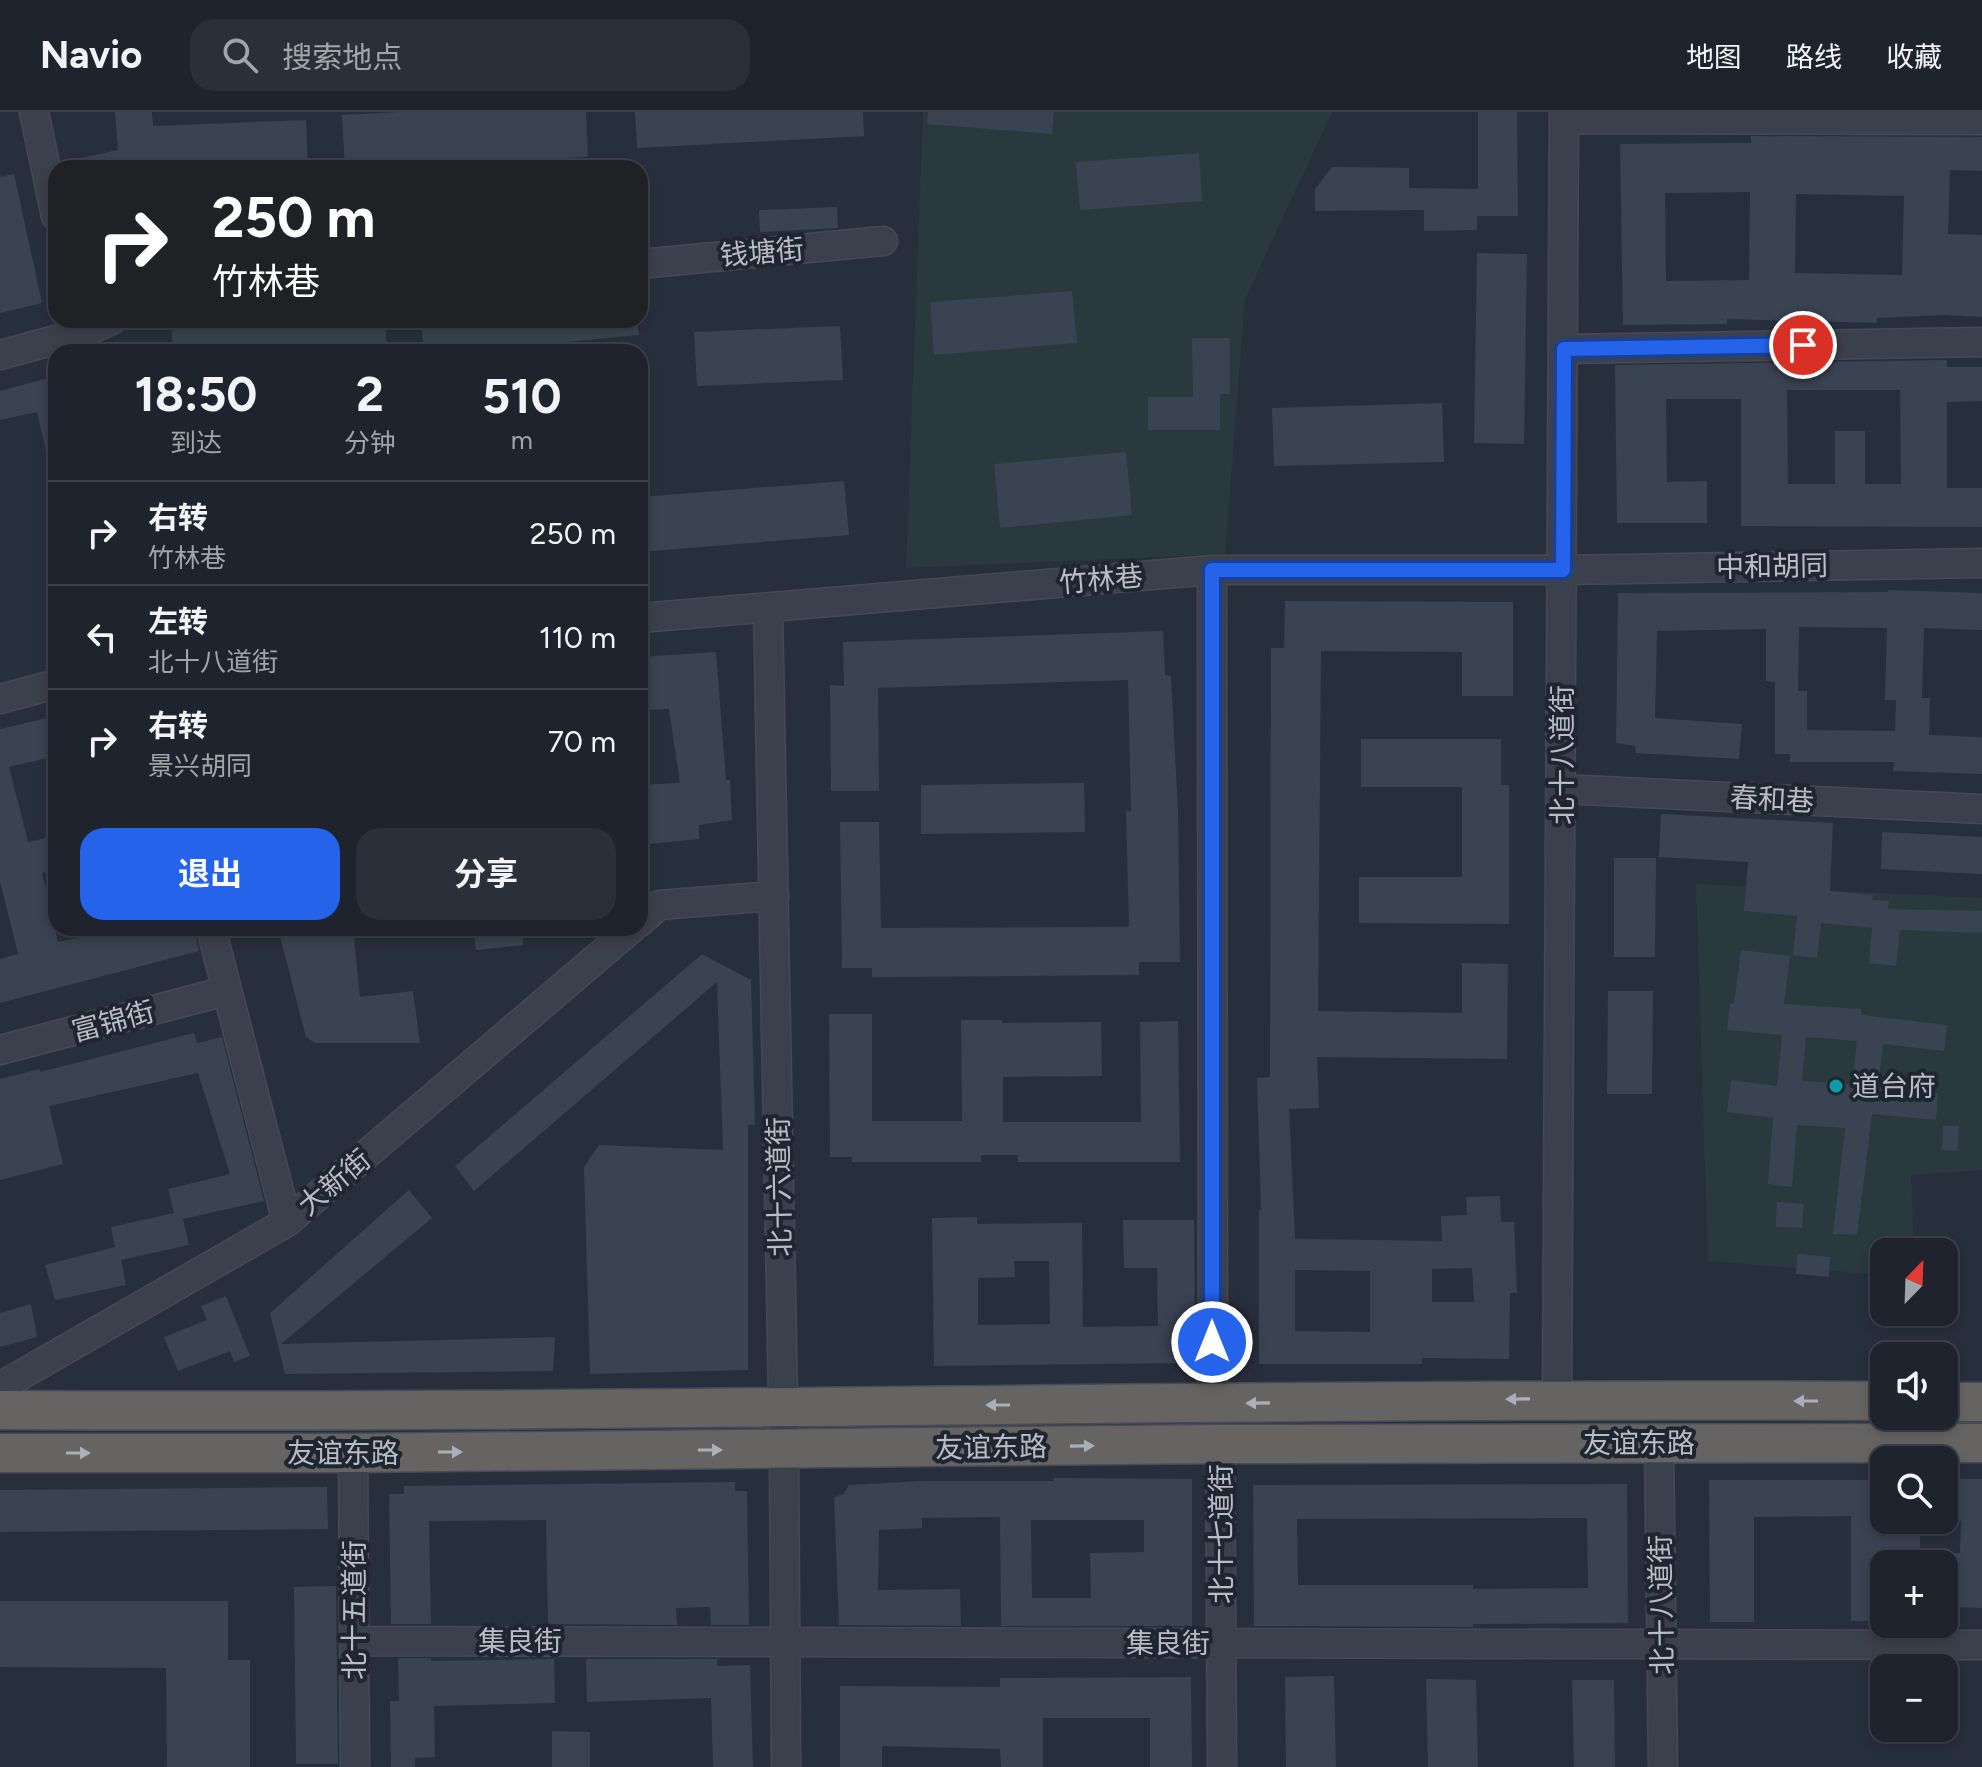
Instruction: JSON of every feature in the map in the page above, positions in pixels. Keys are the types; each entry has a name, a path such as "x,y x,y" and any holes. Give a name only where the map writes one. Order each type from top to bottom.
{"highway":[{"name":"友谊东路","path":"0,1410 365,1412 1557,1399 1870,1401"},
{"path":"1958,1402 1982,1402"},
{"name":"友谊东路","path":"0,1453 784,1450 1220,1444 1982,1443"}],"street":[{"path":"34,112 48,178"},
{"path":"1564,116 1982,120"},
{"name":"北十八道街","path":"1557,1399 1564,116"},
{"name":"钱塘街","path":"648,263 883,241"},
{"path":"0,355 81,335"},
{"path":"1564,349 1982,342"},
{"name":"中和胡同","path":"1563,570 1982,563"},
{"path":"1212,570 1213,1403"},
{"name":"竹林巷","path":"648,617 1212,570 1563,570"},
{"name":"北十六道街","path":"768,608 784,1450 786,1767"},
{"path":"0,699 48,686"},
{"name":"春和巷","path":"1561,789 1982,809"},
{"path":"648,915 659,905 774,896"},
{"path":"213,936 287,1222"},
{"name":"大新街","path":"0,1387 287,1222 623,936"},
{"name":"富锦街","path":"0,1050 226,991"},
{"name":"北十八道街","path":"1659,1443 1663,1767"},
{"name":"北十七道街","path":"1220,1444 1222,1767"},
{"name":"北十五道街","path":"353,1453 355,1767"},
{"name":"集良街","path":"354,1641 1982,1645"}],"shaded area":[{"path":"923,112 1332,112 1245,299 1225,554 906,568"},
{"path":"1696,884 1982,898 1982,1170 1911,1175 1913,1238 1870,1238 1870,1274 1708,1261"}],"building":[{"path":"115,112 152,112 153,126 306,120 308,160 73,160 118,150"},
{"path":"586,112 588,157 345,160 342,115"},
{"path":"635,112 863,112 864,136 637,148"},
{"path":"928,112 1054,112 1052,134 927,124"},
{"path":"1478,112 1517,112 1518,216 1477,216 1477,230 1424,231 1424,210 1315,211 1315,189 1332,167 1409,168 1409,188 1478,189"},
{"path":"1751,136 1982,137 1982,171 1950,170 1948,234 1982,235 1982,317 1877,318 1876,323 1727,319 1727,324 1623,325 1620,144 1751,143","holes":["1750,192 1749,280 1666,281 1665,193","1796,194 1904,196 1902,275 1795,273"]},
{"path":"1199,153 1202,201 1080,210 1076,162"},
{"path":"14,174 42,303 0,313 0,177"},
{"path":"837,207 838,228 760,232 759,210"},
{"path":"1477,253 1527,254 1524,444 1474,443"},
{"path":"1072,291 1077,343 934,355 930,302"},
{"path":"840,326 843,380 697,386 694,332"},
{"path":"172,328 386,328 386,344 172,344"},
{"path":"422,328 638,328 639,335 547,344 423,344"},
{"path":"1192,338 1230,338 1230,394 1220,394 1220,430 1148,430 1148,397 1193,397"},
{"path":"1947,360 1947,367 1982,367 1982,401 1947,402 1947,488 1982,488 1982,527 1741,526 1741,399 1666,399 1667,482 1707,481 1707,523 1617,523 1615,365","holes":["1787,390 1900,390 1901,484 1865,484 1865,431 1835,431 1835,484 1788,484"]},
{"path":"48,378 48,460 37,412 0,420 0,391"},
{"path":"1442,403 1444,462 1274,466 1272,408"},
{"path":"1126,452 1132,515 1000,528 994,464"},
{"path":"844,481 849,535 648,551 648,496"},
{"path":"1618,593 1982,593 1982,630 1924,628 1922,698 1930,698 1929,735 1982,737 1982,774 1893,771 1894,762 1790,762 1790,754 1775,754 1775,682 1766,681 1766,629 1657,631 1655,718 1742,724 1739,759 1636,753 1635,746 1616,743","holes":["1799,627 1887,628 1885,700 1896,700 1895,731 1807,730 1807,691 1798,691"]},
{"path":"1285,601 1513,602 1513,696 1462,696 1462,652 1321,651 1318,1011 1462,1013 1462,963 1508,964 1507,1059 1317,1057 1319,1108 1289,1109 1295,1239 1442,1241 1441,1216 1467,1215 1466,1197 1500,1196 1501,1222 1514,1222 1517,1293 1510,1293 1509,1359 1422,1358 1422,1364 1259,1364 1261,1210 1257,1078 1270,1077 1271,648 1284,648","holes":["1472,1268 1474,1302 1432,1302 1432,1269","1295,1270 1370,1271 1370,1332 1295,1331"]},
{"path":"1163,631 1165,675 1171,676 1178,812 1180,962 1139,962 1139,975 872,977 872,968 842,968 840,822 879,822 881,928 1129,927 1126,811 1131,811 1128,680 878,688 879,791 831,791 830,685 844,686 843,642"},
{"path":"716,652 732,820 699,825 699,839 648,844 648,785 680,783 669,709 648,710 648,656"},
{"path":"48,718 48,758 9,767 28,842 48,838 48,872 42,873 48,899 48,936 57,936 58,942 88,936 196,936 199,951 0,1003 0,959 18,954 0,882 0,729"},
{"path":"1361,739 1501,739 1501,785 1509,785 1509,924 1359,923 1359,877 1462,877 1462,787 1361,787"},
{"path":"1084,783 1085,832 921,834 921,785"},
{"path":"1661,814 1833,823 1830,891 1873,895 1872,900 1889,901 1888,909 1982,911 1982,933 1900,930 1896,966 1869,963 1872,928 1821,923 1817,958 1793,955 1797,916 1744,911 1748,862 1659,857"},
{"path":"1882,832 1982,837 1982,874 1881,869"},
{"path":"1614,858 1656,858 1655,957 1614,957"},
{"path":"280,936 354,936 360,997 413,991 420,1043 315,1043 306,1037"},
{"path":"475,936 523,936 523,945 476,950"},
{"path":"1741,950 1790,956 1784,1004 1861,1009 1861,1014 1870,1016 1947,1025 1944,1051 1883,1044 1878,1087 1938,1093 1936,1120 1872,1114 1857,1235 1833,1234 1845,1128 1797,1125 1792,1187 1768,1184 1773,1118 1727,1112 1731,1080 1777,1086 1782,1035 1727,1030 1730,1003 1734,1004","holes":["1806,1037 1857,1041 1852,1084 1802,1081"]},
{"path":"702,954 751,980 755,1125 748,1125 748,1370 590,1374 584,1167 599,1145 723,1150 717,982 474,1191 455,1166"},
{"path":"1608,991 1653,991 1652,1094 1607,1094"},
{"path":"829,1014 872,1014 872,1121 962,1121 961,1020 1002,1020 1002,1023 1101,1022 1102,1076 1003,1077 1003,1122 1141,1122 1140,1022 1178,1021 1180,1162 1018,1162 1018,1155 981,1155 981,1162 852,1162 852,1157 830,1157"},
{"path":"194,1033 197,1043 222,1037 264,1201 183,1219 189,1245 121,1260 126,1285 55,1300 45,1265 115,1247 111,1227 174,1213 168,1189 230,1174 198,1073 49,1106 63,1164 0,1180 0,1079 40,1069 40,1072"},
{"path":"1943,1126 1959,1126 1958,1151 1942,1150"},
{"path":"409,1190 432,1218 281,1344 555,1337 553,1371 285,1374 270,1313"},
{"path":"1777,1202 1804,1204 1802,1228 1776,1227"},
{"path":"977,1217 977,1224 1082,1223 1083,1327 1158,1326 1157,1268 1124,1268 1123,1220 1194,1220 1195,1346 1185,1346 1185,1363 934,1366 932,1218","holes":["1014,1261 1049,1261 1050,1324 978,1325 978,1278 1015,1277"]},
{"path":"1797,1254 1830,1257 1829,1277 1796,1274"},
{"path":"226,1296 250,1356 234,1362 230,1351 178,1371 164,1337 207,1320 201,1306"},
{"path":"31,1304 37,1337 0,1347 0,1313"},
{"path":"1054,1478 1192,1479 1192,1626 1001,1626 1000,1517 922,1518 922,1528 879,1530 878,1590 960,1589 961,1626 839,1625 834,1497 844,1494 849,1485 921,1481 1054,1481","holes":["1031,1520 1144,1520 1144,1552 1090,1553 1091,1598 1032,1598"]},
{"path":"1958,1479 1982,1479 1982,1608 1958,1607 1961,1521 1958,1521"},
{"path":"1709,1480 1870,1480 1870,1534 1920,1534 1920,1550 1870,1550 1870,1621 1851,1621 1851,1516 1754,1517 1754,1622 1710,1622"},
{"path":"735,1482 735,1491 747,1491 749,1625 711,1625 710,1607 676,1608 677,1625 548,1624 546,1520 429,1521 431,1624 391,1624 389,1494 404,1494 404,1486"},
{"path":"1627,1484 1628,1623 1473,1624 1473,1627 1254,1626 1253,1485","holes":["1587,1518 1588,1588 1298,1585 1297,1519"]},
{"path":"327,1487 328,1529 0,1532 0,1490"},
{"path":"336,1586 338,1764 296,1764 294,1587"},
{"path":"0,1601 228,1601 228,1660 250,1660 250,1767 167,1767 166,1668 0,1667"},
{"path":"398,1658 431,1658 431,1661 554,1659 555,1703 434,1706 435,1757 415,1758 415,1767 391,1767 390,1701 399,1701"},
{"path":"586,1659 717,1659 717,1666 750,1665 753,1767 713,1767 711,1698 587,1702"},
{"path":"1334,1676 1336,1767 1286,1767 1285,1677"},
{"path":"1191,1677 1192,1767 1150,1767 1150,1718 1043,1718 1043,1767 1001,1767 1000,1749 882,1746 882,1767 840,1767 840,1686 1000,1687 1000,1678"},
{"path":"1426,1679 1476,1680 1478,1767 1428,1767"},
{"path":"1572,1680 1614,1680 1615,1767 1574,1767"},
{"path":"552,1731 590,1732 590,1767 552,1767"}],"place":[{"name":"道台府","path":"1836,1086"}],"route":[{"path":"1212,1342 1212,570 1563,570 1564,349 1803,345"}]}
